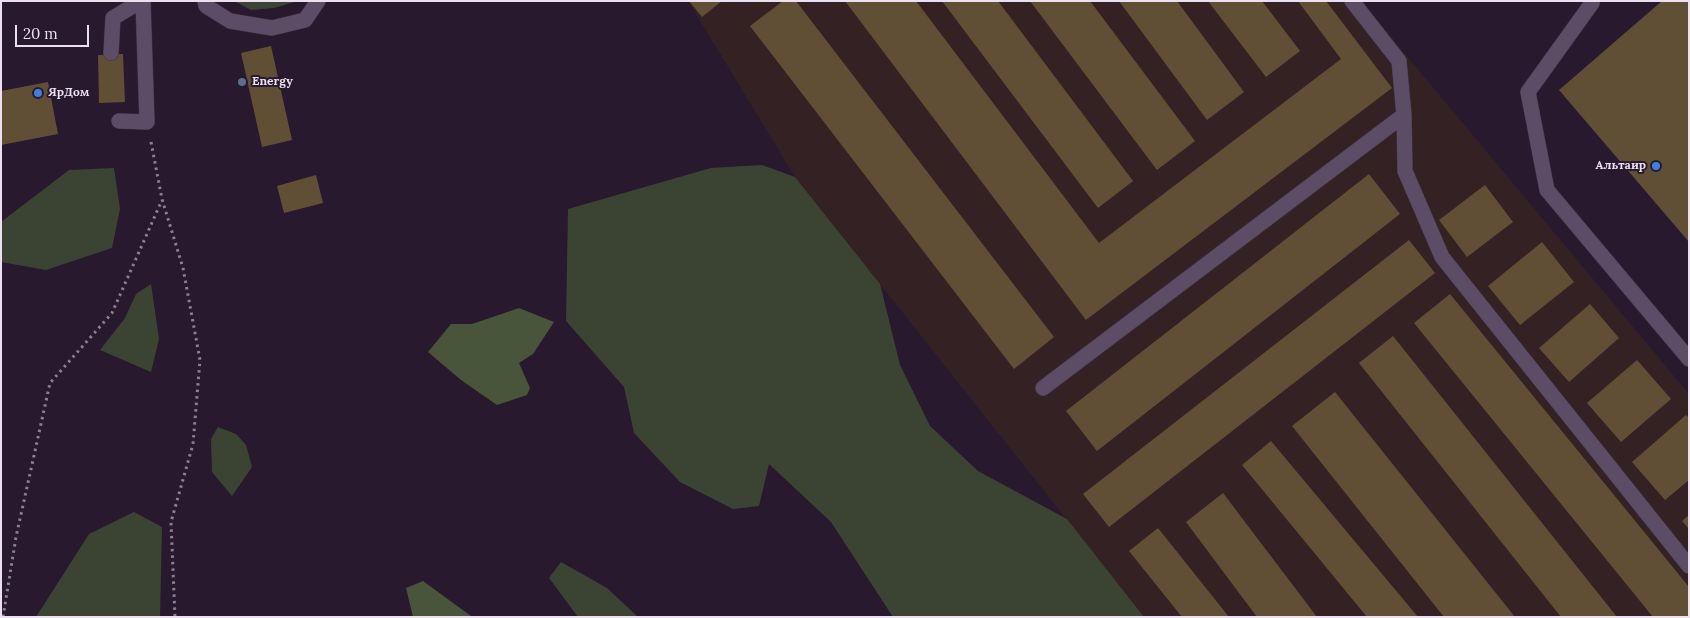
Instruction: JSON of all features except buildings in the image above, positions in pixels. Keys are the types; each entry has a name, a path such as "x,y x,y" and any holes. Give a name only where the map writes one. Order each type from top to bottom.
{"lane":[{"path":"111,53 113,18 142,1 147,122 119,121"},
{"path":"205,1 206,6 230,22 272,28 305,20 318,1"},
{"path":"1352,1 1399,60 1404,115 1405,171 1442,257 1689,566"},
{"path":"1591,1 1592,3 1528,92 1547,190 1689,359"},
{"path":"1043,388 1404,115"}],"path":[{"path":"147,122 162,199 183,268 200,360 193,444 171,522 175,617"},
{"path":"3,617 16,537 50,383 112,313 162,199"}],"shaded area":[{"path":"688,1 1361,1 1689,394 1689,617 1144,617 795,177"}],"green space":[{"path":"234,1 298,1 274,8 251,10"},
{"path":"762,165 795,177 880,284 900,365 930,426 978,471 1067,519 1144,617 893,617 831,522 769,464 759,506 733,509 680,482 634,433 624,387 566,321 568,209 711,168"},
{"path":"114,168 120,209 112,248 46,270 1,262 1,222 69,170"},
{"path":"151,284 159,339 151,372 100,350 125,318 136,294"},
{"path":"519,308 554,322 533,354 519,363 530,388 527,395 497,405 461,380 428,352 451,324 472,324"},
{"path":"218,427 236,434 246,445 252,467 232,496 212,472 211,439"},
{"path":"134,512 162,527 160,617 36,617 89,534"},
{"path":"561,562 607,588 638,617 578,617 549,578"},
{"path":"423,581 471,617 413,617 406,588"}],"place":[{"name":"Energy","path":"242,82"},
{"name":"ЯрДом","path":"38,93"},
{"name":"Альтаир","path":"1656,166"}]}
